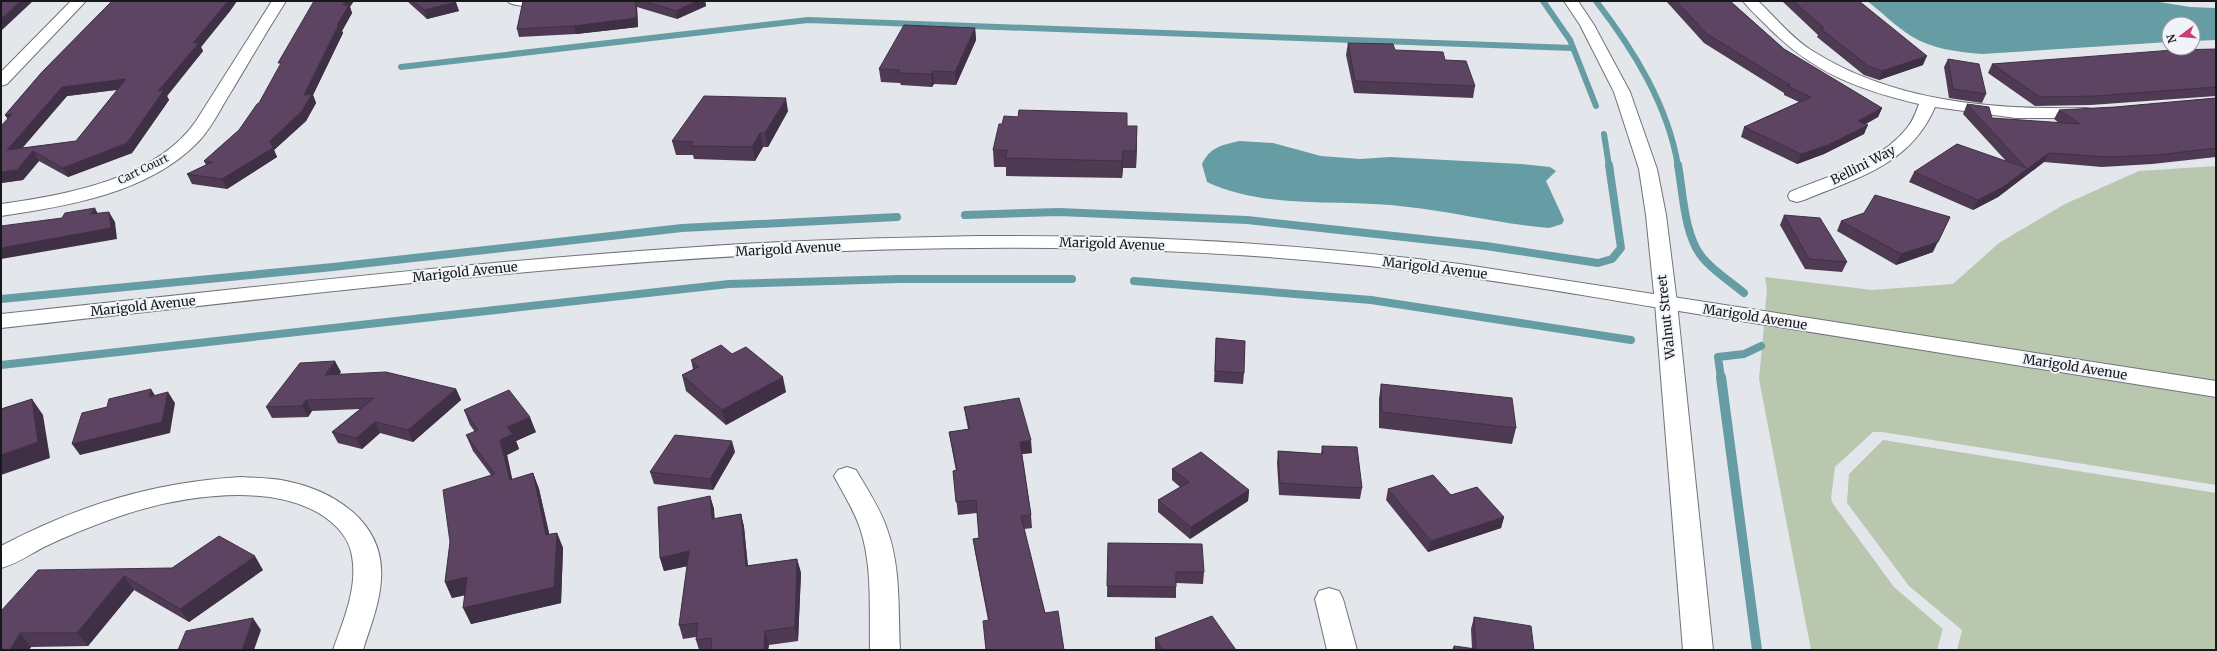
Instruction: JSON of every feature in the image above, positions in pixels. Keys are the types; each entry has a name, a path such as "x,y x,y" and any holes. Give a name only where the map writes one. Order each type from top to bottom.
{"street":[{"path":"1,81 79,1"},
{"name":"Cart Court","path":"1,210 52,202 100,189 146,170 179,150 199,131 279,1"},
{"path":"514,1 553,4 594,1"},
{"name":"Walnut Street","path":"1571,1 1606,58 1622,92 1636,129 1648,169 1656,215 1666,303 1698,650"},
{"path":"1750,1 1794,44 1821,62 1867,82 1929,101 2011,113 2059,114 2101,111"},
{"name":"Bellini Way","path":"1797,196 1869,165 1896,149 1914,132 1929,101"},
{"name":"Marigold Avenue","path":"1,321 580,262 869,245 1007,242 1117,243 1308,255 1505,276 1666,303 2216,389"},
{"path":"847,476 867,511 876,537 882,566 884,650"},
{"path":"1,558 47,535 131,503 165,494 227,487 280,488 307,496 328,505 346,520 358,537 366,556 367,581 361,609 348,650"},
{"path":"1329,599 1342,650"}],"green space":[{"path":"2216,166 2216,381 1765,311 1767,290 1765,277 1872,290 1953,284 1999,243 2065,204 2139,171"},
{"path":"1764,326 2216,397 2216,485 1882,432 1873,432 1835,467 1831,499 1833,504 1894,587 1943,629 1937,650 1811,650 1759,379"},
{"path":"1883,440 2216,493 2216,650 1957,650 1962,630 1909,586 1847,503 1849,474"}],"water":[{"path":"1867,1 2153,1 2190,7 2216,8 2216,40 2201,41 2201,16 2161,16 2161,43 1982,54 1936,47 1911,36 1899,28"},
{"path":"1239,141 1273,143 1321,156 1360,159 1390,157 1550,167 1556,171 1546,181 1564,220 1562,224 1549,228 1513,224 1408,207 1281,200 1256,197 1231,191 1207,182 1202,164 1205,158 1217,148"}],"building":[{"path":"1,1 20,1 1,19"},
{"path":"112,1 228,1 193,43 199,43 158,91 164,90 127,143 63,168 33,151 17,170 1,172 1,126 12,114 5,115 42,72","holes":["126,79 76,141 7,150 62,87"]},
{"path":"314,1 345,1 343,5 349,5 337,25 339,24 304,95 312,94 302,111 270,141 273,148 222,179 187,174 212,162 204,161 239,130 259,103 281,63 278,63"},
{"path":"413,1 454,1 456,2 424,10"},
{"path":"523,1 636,1 636,18 574,26 517,29"},
{"path":"643,1 697,1 676,11"},
{"path":"1676,1 1730,1 1784,49 1882,108 1858,121 1868,125 1828,145 1801,154 1744,127 1811,97 1787,86 1790,85 1707,34"},
{"path":"1793,1 1859,1 1927,56 1882,71 1868,66 1820,28 1824,28"},
{"path":"904,25 975,28 955,72 933,71 931,74 899,73 900,70 879,69"},
{"path":"1348,43 1393,44 1395,50 1443,52 1445,60 1466,61 1475,86 1355,81"},
{"path":"2201,49 2216,49 2216,87 2096,96 2040,97 1992,64 2161,51 2161,56 2201,56"},
{"path":"1948,59 1979,64 1986,94 1953,89"},
{"path":"704,96 786,98 765,133 760,133 752,147 691,146 693,142 672,141"},
{"path":"2216,98 2216,148 2158,155 2107,157 2049,153 2003,187 1978,200 1914,172 1957,144 2026,168 1967,104 1989,107 1992,118 2080,124 2059,110 2115,107"},
{"path":"1019,110 1127,113 1127,126 1137,126 1136,151 1123,151 1122,161 1005,158 1007,150 993,150 999,124 1002,124 1004,116 1018,117"},
{"path":"1875,195 1950,217 1938,242 1901,254 1841,221 1864,213"},
{"path":"95,208 91,214 109,212 111,228 1,248 1,226 62,218 65,213"},
{"path":"1784,215 1820,218 1847,262 1809,259"},
{"path":"1216,338 1245,341 1244,373 1215,371"},
{"path":"721,345 732,354 746,347 783,377 722,410 682,375 699,367 691,360"},
{"path":"335,361 325,375 386,372 456,389 408,430 375,422 356,438 332,432 374,398 306,400 302,406 266,407 300,363"},
{"path":"1381,384 1512,398 1516,428 1382,412"},
{"path":"151,389 149,397 168,392 162,422 72,444 82,413 107,407 109,399"},
{"path":"509,390 530,417 507,427 513,434 500,440 510,480 533,473 546,535 557,533 554,587 463,608 467,577 445,582 450,542 443,490 495,474 466,435 478,430 464,410"},
{"path":"1019,398 1031,440 1020,442 1031,515 1021,516 1045,613 1058,611 1064,650 986,650 983,621 989,620 973,539 979,538 976,500 956,502 953,471 957,470 949,432 970,429 964,407"},
{"path":"32,399 38,442 1,455 1,409"},
{"path":"675,435 732,441 710,479 650,472"},
{"path":"1322,446 1357,447 1362,488 1280,483 1278,451 1323,454"},
{"path":"1201,452 1249,490 1191,527 1158,500 1189,482 1172,469"},
{"path":"1433,475 1451,495 1477,487 1504,517 1431,541 1388,489"},
{"path":"710,496 712,519 741,514 746,566 797,559 795,627 765,631 764,650 711,650 712,638 696,640 698,623 679,625 689,551 660,558 658,507"},
{"path":"219,536 255,556 180,609 124,576 77,633 20,633 10,650 1,650 1,611 38,570 172,568"},
{"path":"1108,543 1202,544 1204,572 1176,572 1176,587 1107,586"},
{"path":"1212,616 1236,650 1162,650 1155,638"},
{"path":"1474,617 1531,626 1534,650 1454,650 1454,646 1476,649"},
{"path":"253,618 242,650 178,650 186,631"}],"waterway":[{"path":"1543,1 1570,40 1596,106"},
{"path":"1596,1 1623,38 1647,79 1666,121 1678,166"},
{"path":"401,67 808,20 1573,48"},
{"path":"1604,134 1609,166"},
{"path":"965,215 1059,212 1247,220 1486,246 1598,263 1612,259 1621,248 1609,165"},
{"path":"1678,165 1685,213 1691,237 1696,248 1711,267 1744,293"},
{"path":"1,299 333,267 682,228 897,217"},
{"path":"1,365 729,284 899,279 1072,279"},
{"path":"1134,281 1371,300 1631,340"},
{"path":"1721,378 1718,357 1744,354 1761,346"},
{"path":"1721,377 1757,650"}]}
